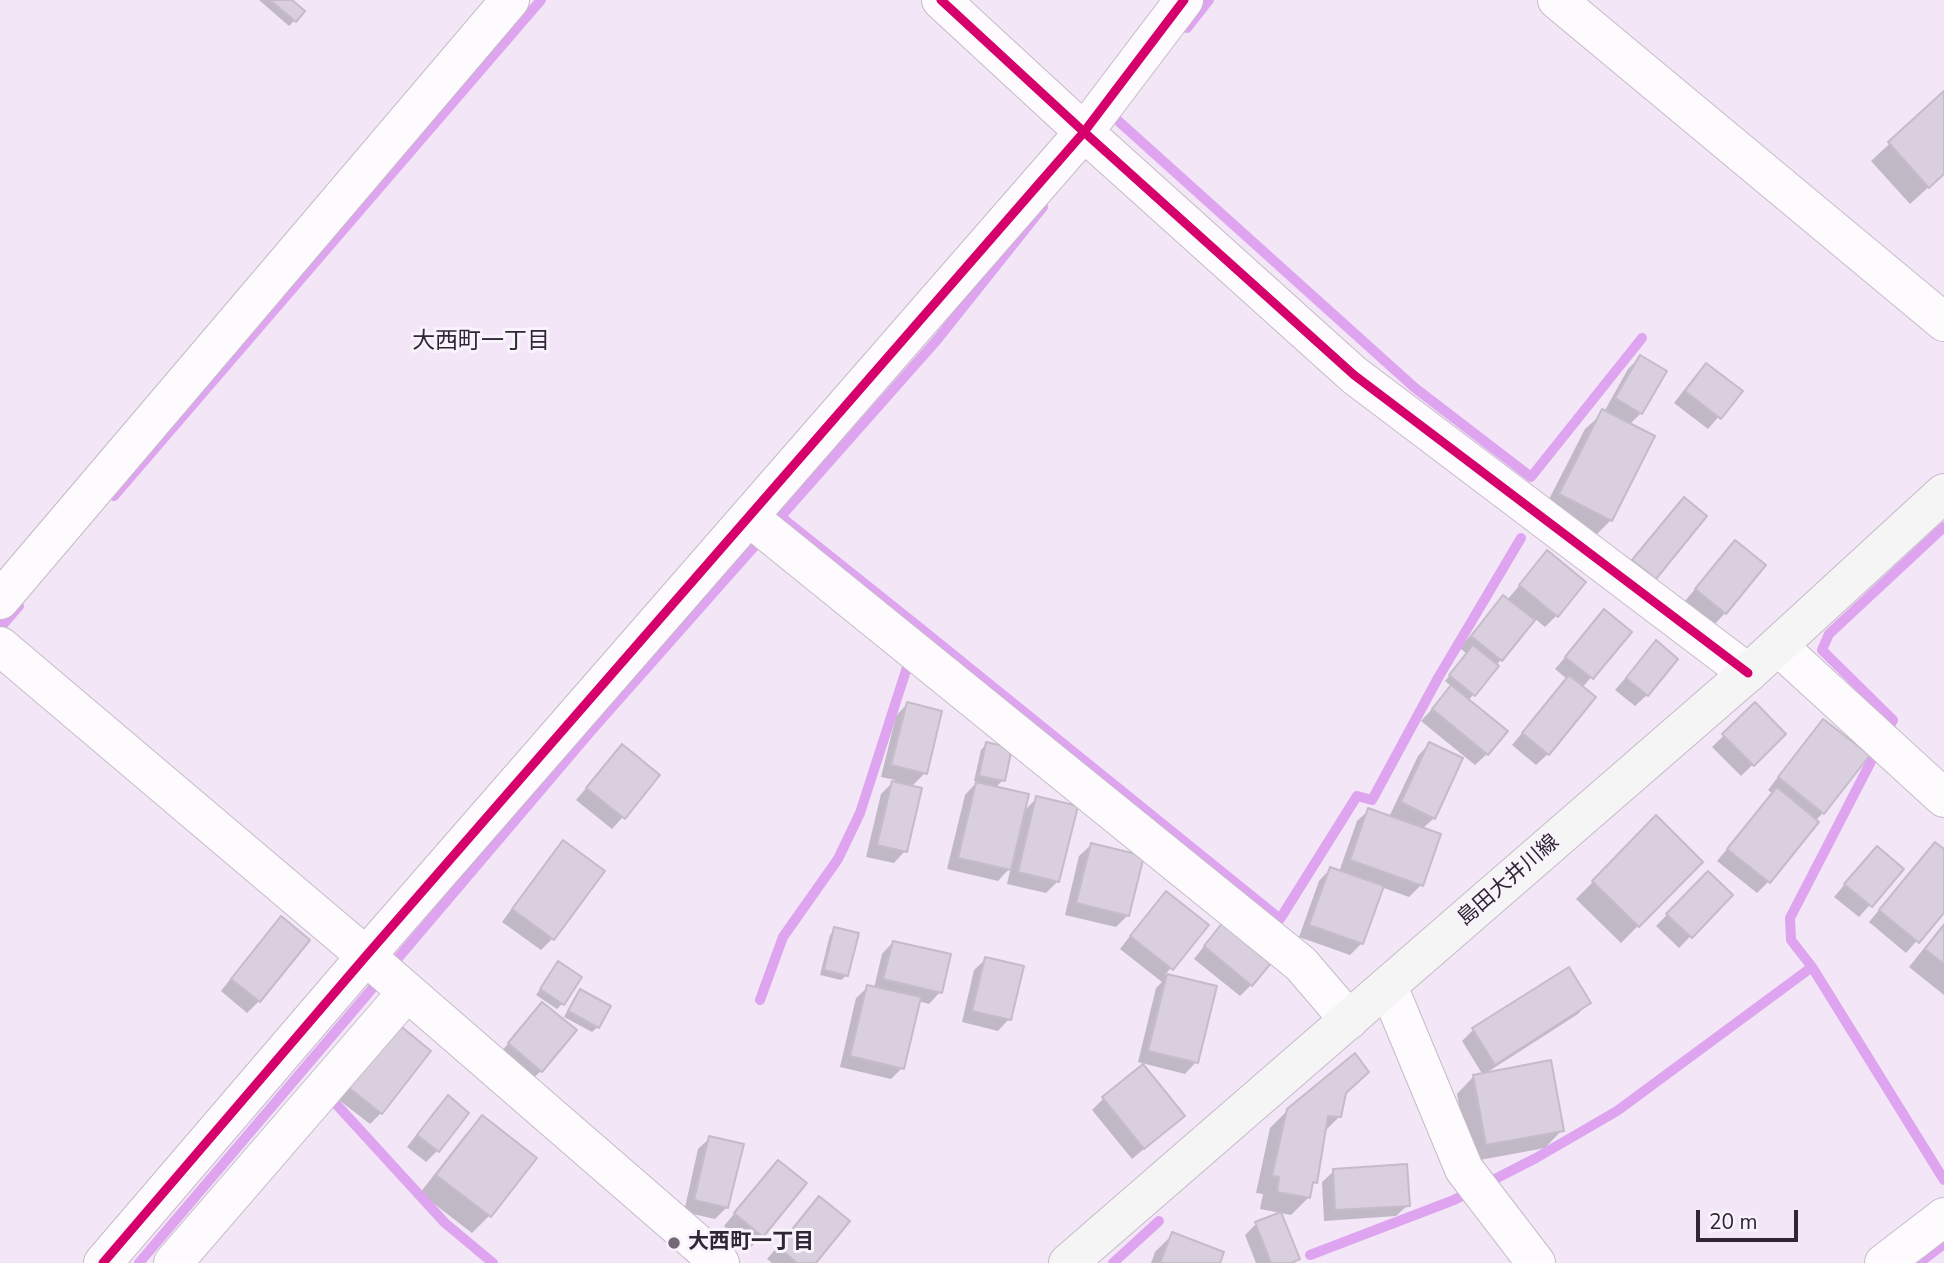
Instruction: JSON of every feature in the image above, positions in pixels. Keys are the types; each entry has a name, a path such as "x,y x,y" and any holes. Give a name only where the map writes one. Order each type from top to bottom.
{"main road":[{"name":"島田大井川線","path":"1068,1263 1748,673 1944,493"}],"street":[{"path":"0,600 510,0"},
{"path":"941,0 1354,375 1748,673"},
{"path":"103,1263 366,956 1084,132 1184,0"},
{"path":"1557,0 1944,322"},
{"path":"749,517 1301,964 1349,1020"},
{"path":"0,646 366,956 720,1263"},
{"path":"1778,646 1944,799"},
{"path":"1388,986 1464,1169 1536,1263"},
{"path":"173,1263 407,992"},
{"path":"1884,1263 1944,1217"}],"building":[{"path":"270,0 292,0 305,11 296,22"},
{"path":"1944,91 1944,174 1929,188 1888,142"},
{"path":"1640,355 1667,371 1642,414 1615,398"},
{"path":"1706,363 1743,391 1721,419 1685,391"},
{"path":"1602,409 1655,436 1612,521 1559,494"},
{"path":"1684,497 1707,516 1656,579 1632,560"},
{"path":"1735,540 1766,565 1726,614 1695,589"},
{"path":"1547,550 1586,582 1558,617 1519,585"},
{"path":"1503,595 1535,620 1502,661 1471,636"},
{"path":"1604,609 1632,632 1593,679 1565,657"},
{"path":"1656,640 1678,659 1648,696 1626,678"},
{"path":"1473,645 1499,666 1475,696 1449,675"},
{"path":"1569,675 1596,697 1549,755 1522,733"},
{"path":"1451,685 1508,731 1488,755 1432,709"},
{"path":"907,702 942,711 927,774 891,765"},
{"path":"1755,702 1786,734 1754,766 1722,734"},
{"path":"1823,719 1870,755 1824,814 1778,777"},
{"path":"986,742 1012,748 1005,781 979,776"},
{"path":"1429,742 1463,758 1435,819 1401,802"},
{"path":"622,744 660,775 625,819 586,788"},
{"path":"892,781 922,788 907,852 877,845"},
{"path":"976,782 1029,794 1011,870 958,858"},
{"path":"1777,787 1819,822 1770,883 1727,849"},
{"path":"1036,796 1078,806 1059,882 1018,872"},
{"path":"1368,808 1441,834 1423,886 1350,860"},
{"path":"1656,815 1703,862 1639,927 1592,881"},
{"path":"563,840 605,871 554,940 512,909"},
{"path":"1935,842 1944,849 1944,913 1919,943 1879,910"},
{"path":"1091,843 1144,856 1129,916 1076,903"},
{"path":"1877,846 1904,869 1872,907 1844,884"},
{"path":"1330,867 1384,886 1363,944 1309,925"},
{"path":"1708,871 1733,895 1692,938 1666,914"},
{"path":"1166,891 1209,925 1173,970 1130,936"},
{"path":"281,916 310,940 260,1002 231,979"},
{"path":"1223,922 1272,962 1252,986 1204,946"},
{"path":"1944,925 1944,964 1925,949"},
{"path":"834,927 859,933 848,976 824,970"},
{"path":"893,941 951,954 942,993 883,979"},
{"path":"985,957 1024,966 1011,1020 972,1011"},
{"path":"558,961 582,977 564,1005 540,989"},
{"path":"1569,967 1591,1003 1495,1065 1472,1028"},
{"path":"1167,974 1217,986 1198,1063 1148,1051"},
{"path":"867,985 921,997 904,1069 850,1056"},
{"path":"580,989 611,1006 599,1028 568,1011"},
{"path":"542,1002 577,1030 542,1072 508,1043"},
{"path":"398,1024 431,1051 382,1114 349,1088"},
{"path":"1355,1053 1369,1072 1346,1093 1341,1117 1328,1116 1317,1183 1313,1182 1310,1198 1277,1192 1279,1177 1272,1176 1287,1109"},
{"path":"1551,1060 1564,1131 1486,1145 1473,1075"},
{"path":"1143,1064 1185,1116 1144,1149 1102,1097"},
{"path":"448,1095 469,1113 439,1152 417,1135"},
{"path":"482,1115 537,1158 491,1217 436,1175"},
{"path":"709,1136 744,1144 728,1208 694,1200"},
{"path":"778,1160 807,1183 763,1237 734,1213"},
{"path":"1407,1164 1410,1206 1335,1210 1333,1169"},
{"path":"819,1196 850,1221 816,1263 797,1263 778,1247"},
{"path":"1281,1212 1300,1259 1291,1263 1271,1263 1255,1222"},
{"path":"1172,1232 1224,1252 1220,1263 1160,1263"}],"waterway":[{"path":"114,496 541,0"},
{"path":"1187,28 1209,0"},
{"path":"1115,118 1415,388 1531,477 1642,338"},
{"path":"139,1263 591,731 937,340 1043,207"},
{"path":"781,517 920,628 919,634"},
{"path":"1886,734 1893,720 1822,650 1829,634 1944,527"},
{"path":"920,628 1280,919 1357,796 1372,800 1438,678 1521,538"},
{"path":"0,628 19,606"},
{"path":"760,1000 783,937 838,859 860,813 911,655"},
{"path":"1878,748 1790,918 1791,940 1812,967 1944,1180"},
{"path":"1310,1255 1454,1200 1536,1158 1617,1111 1812,967"},
{"path":"326,1093 445,1223 493,1263"},
{"path":"1113,1263 1159,1221"},
{"path":"1919,1263 1944,1244"}],"cycle path":[{"path":"941,0 1354,375 1748,673"},
{"path":"103,1263 366,956 1084,132 1184,0"}],"place":[{"name":"大西町一丁目","path":"674,1243"}],"district":[{"name":"大西町一丁目","path":"481,342"}]}
